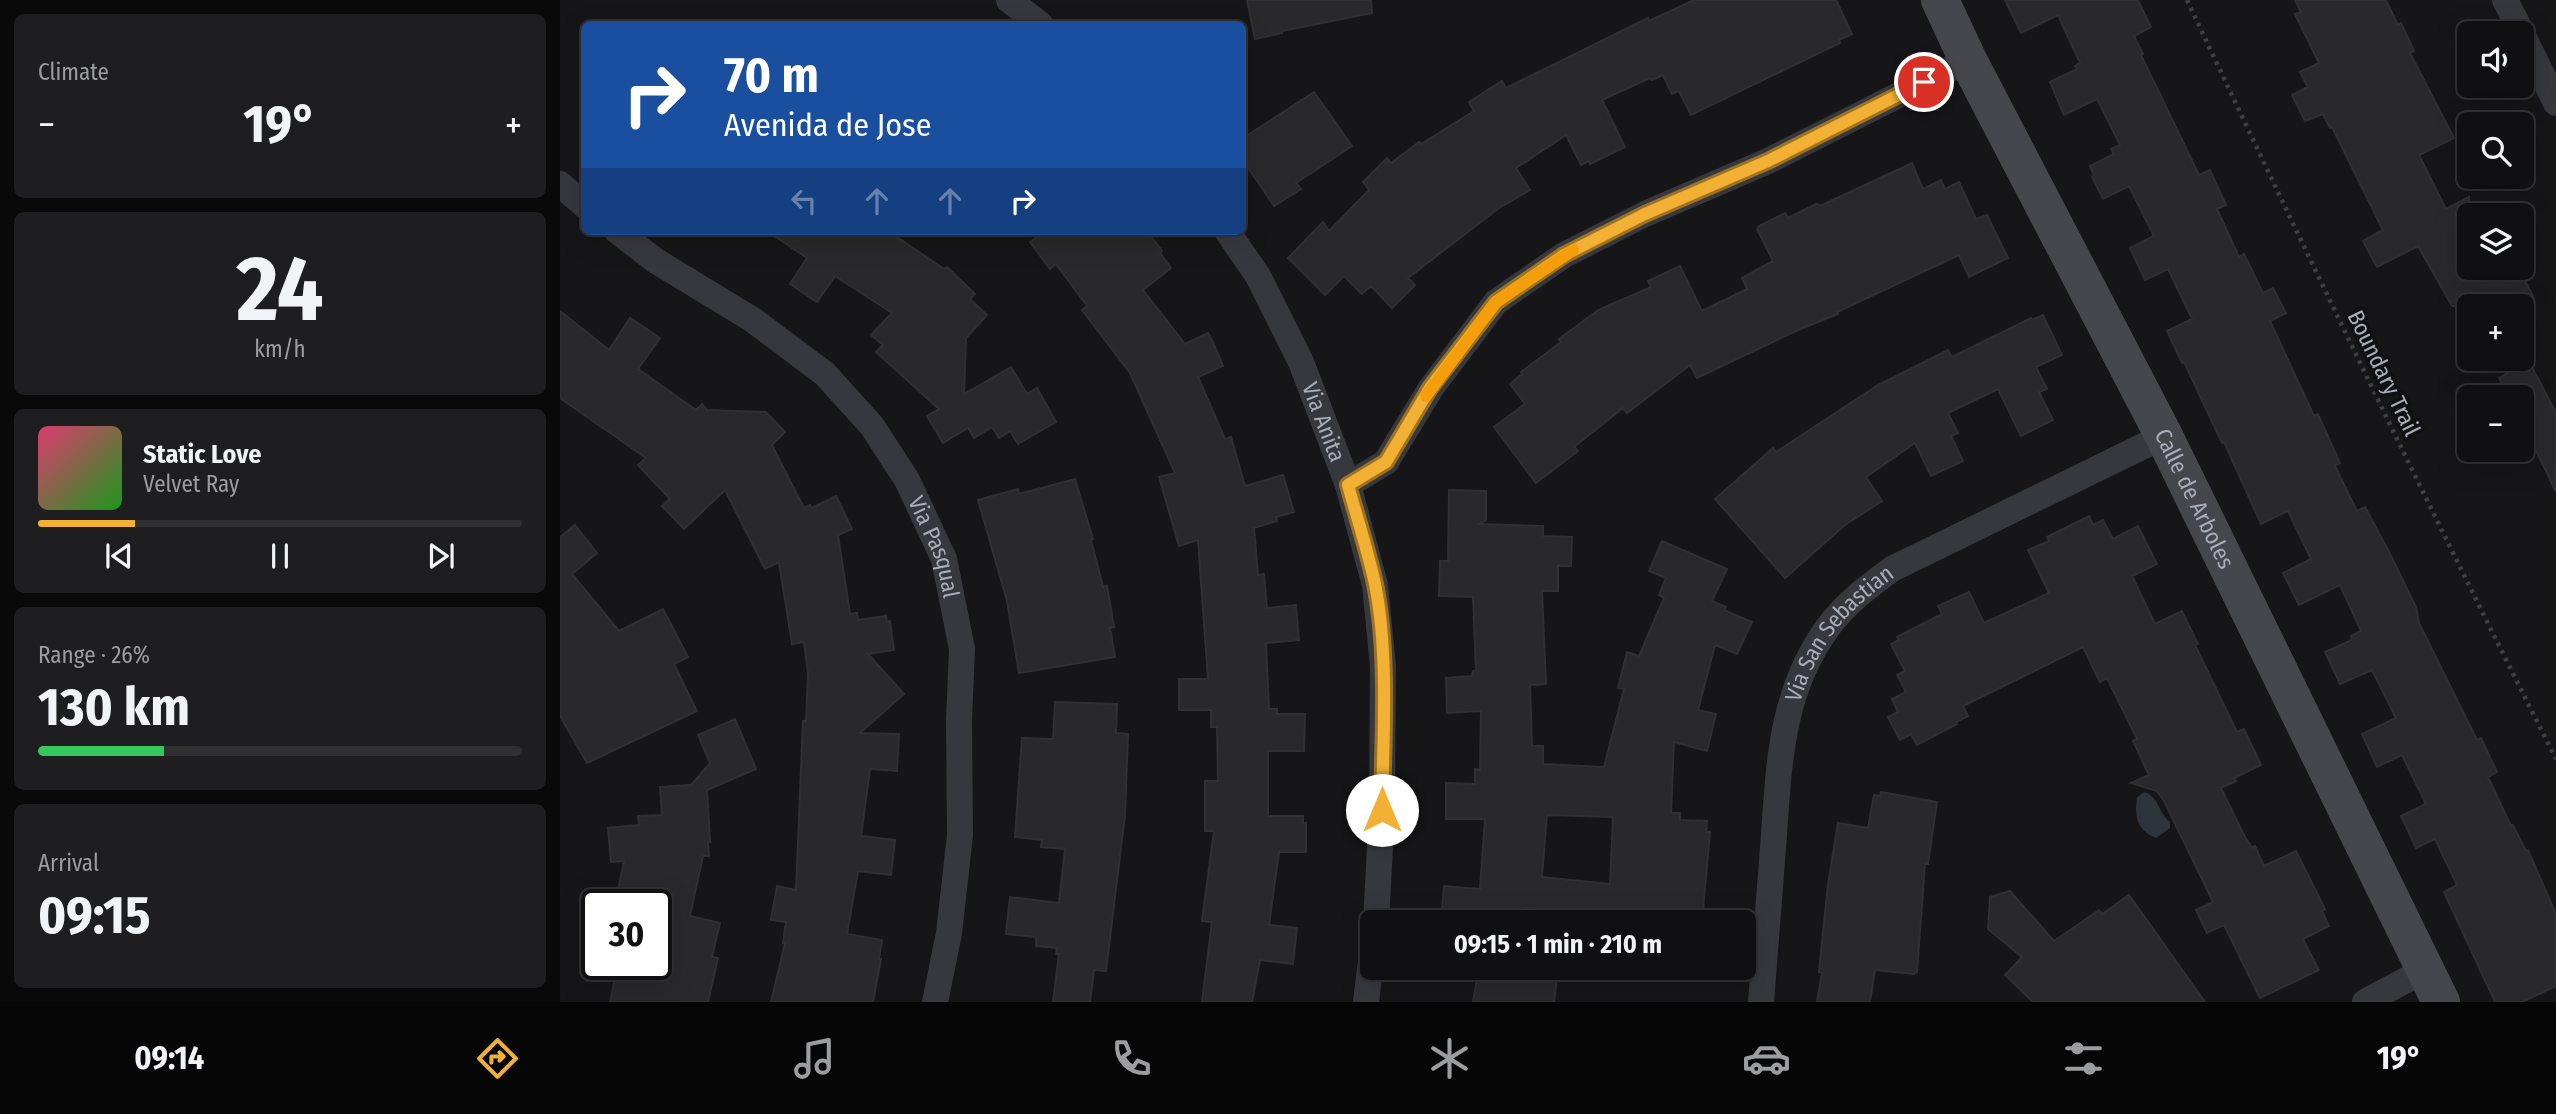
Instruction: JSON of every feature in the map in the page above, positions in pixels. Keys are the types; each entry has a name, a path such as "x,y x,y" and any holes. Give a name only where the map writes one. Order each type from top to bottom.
{"street":[{"path":"1009,0 1036,21"},
{"name":"Calle de Arboles","path":"1940,0 1968,60 2164,436 2433,986"},
{"path":"2505,0 2516,21"},
{"path":"2534,58 2556,103"},
{"path":"1348,485 1386,462 1430,388 1496,302 1553,262 1645,214 1768,161 1968,60"},
{"path":"560,184 581,202"},
{"name":"Via Pasqual","path":"622,235 656,261 753,320 825,374 872,426 907,480 944,559 962,649 960,835 948,933 935,1002"},
{"name":"Via Anita","path":"1230,235 1258,276 1301,362 1348,485 1375,585 1383,666 1382,810 1377,910"},
{"name":"Via San Sebastian","path":"1761,1002 1779,756 1788,710 1805,666 1829,625 1858,594 1892,569 2164,436"},
{"path":"1366,1002 1369,980"},
{"path":"2365,1002 2433,986"}],"path":[{"name":"Boundary Trail","path":"2187,0 2331,305 2556,759"}],"shaded area":[{"path":"2144,792 2153,797 2170,822 2170,828 2156,838 2141,827 2137,817 2137,798"}],"building":[{"path":"1247,0 1371,0 1372,13 1255,39"},
{"path":"1694,0 1836,0 1852,34 1839,40 1840,43 1691,115 1679,91 1672,94 1663,75 1652,80 1650,78 1602,100 1625,147 1590,164 1589,161 1581,165 1566,135 1516,168 1530,190 1499,208 1408,278 1415,285 1392,308 1371,286 1362,294 1344,276 1325,295 1288,258 1323,222 1329,231 1369,190 1363,182 1387,158 1391,163 1419,142 1421,144 1474,111 1469,102 1502,81 1506,88 1648,18 1649,21"},
{"path":"2005,0 2138,0 2151,27 2134,36 2143,54 2141,55 2199,175 2210,170 2226,205 2217,209 2239,257 2244,254 2263,293 2273,288 2286,313 2270,321 2314,416 2318,414 2340,463 2335,466 2357,511 2365,507 2388,550 2416,607 2419,623 2477,740 2481,738 2497,772 2488,777 2511,826 2513,825 2526,851 2528,850 2556,914 2556,986 2522,1002 2495,1002 2444,892 2457,885 2435,839 2416,848 2401,816 2426,804 2402,755 2377,767 2362,734 2396,718 2372,670 2340,684 2325,652 2352,640 2351,636 2361,631 2340,585 2299,605 2283,573 2311,559 2288,511 2261,524 2224,442 2222,443 2167,331 2192,319 2168,269 2145,280 2130,248 2154,236 2129,186 2103,199 2092,177 2094,175 2090,166 2114,154 2111,149 2120,145 2097,99 2064,115 2050,82 2077,69 2075,66 2080,63 2058,15 2021,33"},
{"path":"2295,0 2386,0 2398,25 2401,23 2414,51 2410,53 2454,138 2419,155 2446,209 2457,203 2457,280 2524,280 2532,294 2457,294 2457,306 2452,306 2418,246 2377,267 2363,241 2383,230 2332,127 2330,128 2323,114 2305,121 2292,95 2308,87 2300,72 2319,63 2295,14 2301,12"},
{"path":"1314,92 1352,146 1296,183 1301,189 1274,206 1246,165 1246,136"},
{"path":"1912,163 1923,189 1941,180 1945,189 1959,182 1976,219 1987,215 2008,258 1969,277 1959,255 1697,378 1690,365 1627,413 1623,408 1574,447 1578,451 1536,483 1494,427 1525,404 1510,384 1521,372 1561,342 1559,339 1598,310 1651,287 1648,281 1680,266 1702,311 1747,289 1742,278 1773,261 1757,229 1759,226 1785,213 1788,218 1816,204 1822,205"},
{"path":"2469,197 2469,203 2458,203"},
{"path":"773,235 894,235 944,269 947,267 975,294 970,299 987,315 966,338 964,394 1011,367 1027,394 1037,388 1056,422 1018,444 1010,431 999,438 992,427 974,438 968,428 943,443 927,416 939,409 876,352 883,345 871,335 892,313 835,276 817,302 790,284 807,258"},
{"path":"1040,235 1150,235 1171,268 1143,290 1185,344 1208,333 1223,366 1198,377 1225,439 1231,437 1245,486 1283,475 1294,512 1254,528 1258,575 1264,574 1267,608 1296,605 1299,640 1266,643 1269,709 1277,709 1277,714 1305,714 1304,751 1268,751 1268,816 1303,816 1303,823 1306,823 1306,852 1279,852 1269,925 1297,928 1293,964 1260,960 1252,1002 1202,1002 1212,922 1202,921 1214,831 1205,831 1205,781 1218,781 1217,727 1211,727 1211,710 1179,710 1179,679 1208,679 1198,540 1179,546 1159,477 1175,473 1130,373 1082,310 1087,306 1056,264 1050,269 1030,242"},
{"path":"560,311 609,350 630,318 660,338 638,369 696,410 702,404 707,410 766,412 785,432 772,445 804,508 810,505 812,508 836,496 852,529 838,535 850,614 857,613 858,620 886,616 887,622 890,621 894,650 868,654 904,694 860,733 899,734 897,771 870,769 861,836 895,840 891,875 858,871 847,934 882,940 873,1002 771,1002 785,943 786,922 771,920 777,886 796,890 803,721 806,721 808,674 804,642 792,644 779,562 765,569 725,490 684,529 662,506 670,499 638,465 646,458 560,398"},
{"path":"2043,315 2062,355 2036,367 2047,389 2039,392 2053,420 2021,436 1998,389 1948,413 1958,433 1951,436 1963,461 1931,476 1915,443 1866,477 1882,501 1845,525 1785,578 1715,499 1773,448 1776,452 1878,385 1948,350 1952,357 2031,318 2032,320"},
{"path":"2511,371 2534,371 2556,413 2556,492 2534,447 2534,385 2503,385 2499,378"},
{"path":"1075,479 1093,539 1091,540 1103,587 1107,586 1114,627 1110,628 1115,657 1019,673 1007,601 978,500 1018,489 1019,494"},
{"path":"1449,490 1486,491 1486,520 1480,524 1543,526 1543,536 1572,537 1571,566 1558,566 1558,591 1542,591 1546,684 1530,685 1532,746 1543,746 1543,764 1604,767 1624,689 1618,688 1627,652 1639,656 1664,598 1659,595 1666,578 1649,571 1662,541 1727,569 1712,601 1726,607 1724,610 1752,622 1737,654 1715,645 1698,710 1716,714 1707,751 1674,742 1671,813 1680,813 1680,820 1707,821 1706,832 1710,832 1703,910 1442,910 1444,886 1480,889 1485,819 1446,819 1446,783 1475,784 1475,769 1480,770 1481,711 1447,713 1446,678 1472,676 1473,671 1476,671 1473,597 1439,596 1440,561 1448,561","holes":["1547,815 1613,817 1610,884 1542,877"]},
{"path":"2089,516 2093,525 2103,520 2113,539 2138,526 2157,564 2132,576 2155,624 2182,611 2198,644 2195,645 2237,732 2244,729 2261,765 2234,778 2236,781 2221,788 2245,837 2252,848 2255,846 2264,866 2296,851 2325,909 2322,911 2329,926 2303,939 2319,970 2260,998 2224,925 2207,933 2196,910 2213,902 2164,801 2157,791 2131,783 2149,775 2133,741 2137,739 2107,678 2100,682 2083,647 1963,706 1968,716 1917,745 1911,734 1900,740 1888,717 1898,712 1892,699 1906,692 1897,675 1905,671 1891,644 1899,640 1897,637 1942,614 1938,606 1969,592 1984,623 2049,593 2028,550 2049,541 2047,537"},
{"path":"575,525 597,553 572,574 619,631 663,609 688,657 674,664 697,711 587,763 560,716 560,537"},
{"path":"1055,702 1117,704 1116,733 1128,734 1125,815 1106,971 1094,970 1090,1002 1053,1002 1059,954 1056,954 1057,948 1036,946 1036,937 1006,934 1010,897 1059,903 1065,849 1041,847 1042,840 1015,837 1022,738 1053,739"},
{"path":"735,719 756,769 707,790 709,856 703,856 690,916 720,923 712,957 718,958 708,1002 610,1002 615,980 672,980 672,889 618,889 624,861 611,862 608,828 639,825 638,816 662,815 660,787 691,785 710,763 698,735"},
{"path":"1881,792 1937,802 1928,864 1925,864 1917,972 1914,974 1875,970 1870,1002 1817,1002 1822,973 1819,972 1828,884 1838,823 1868,828 1874,795 1880,796"},
{"path":"2010,891 2054,941 2099,910 2102,914 2129,895 2205,1002 2033,1002 2005,975 2022,957 1988,929 1990,897"},
{"path":"1477,980 1557,980 1554,1002 1473,1002"}],"slow traffic":[{"path":"1426,396 1496,302 1573,250"}],"route":[{"path":"1382,810 1383,666 1378,612 1375,585 1348,485 1386,462 1430,388 1496,302 1564,255 1645,214 1768,161 1924,82"}]}
